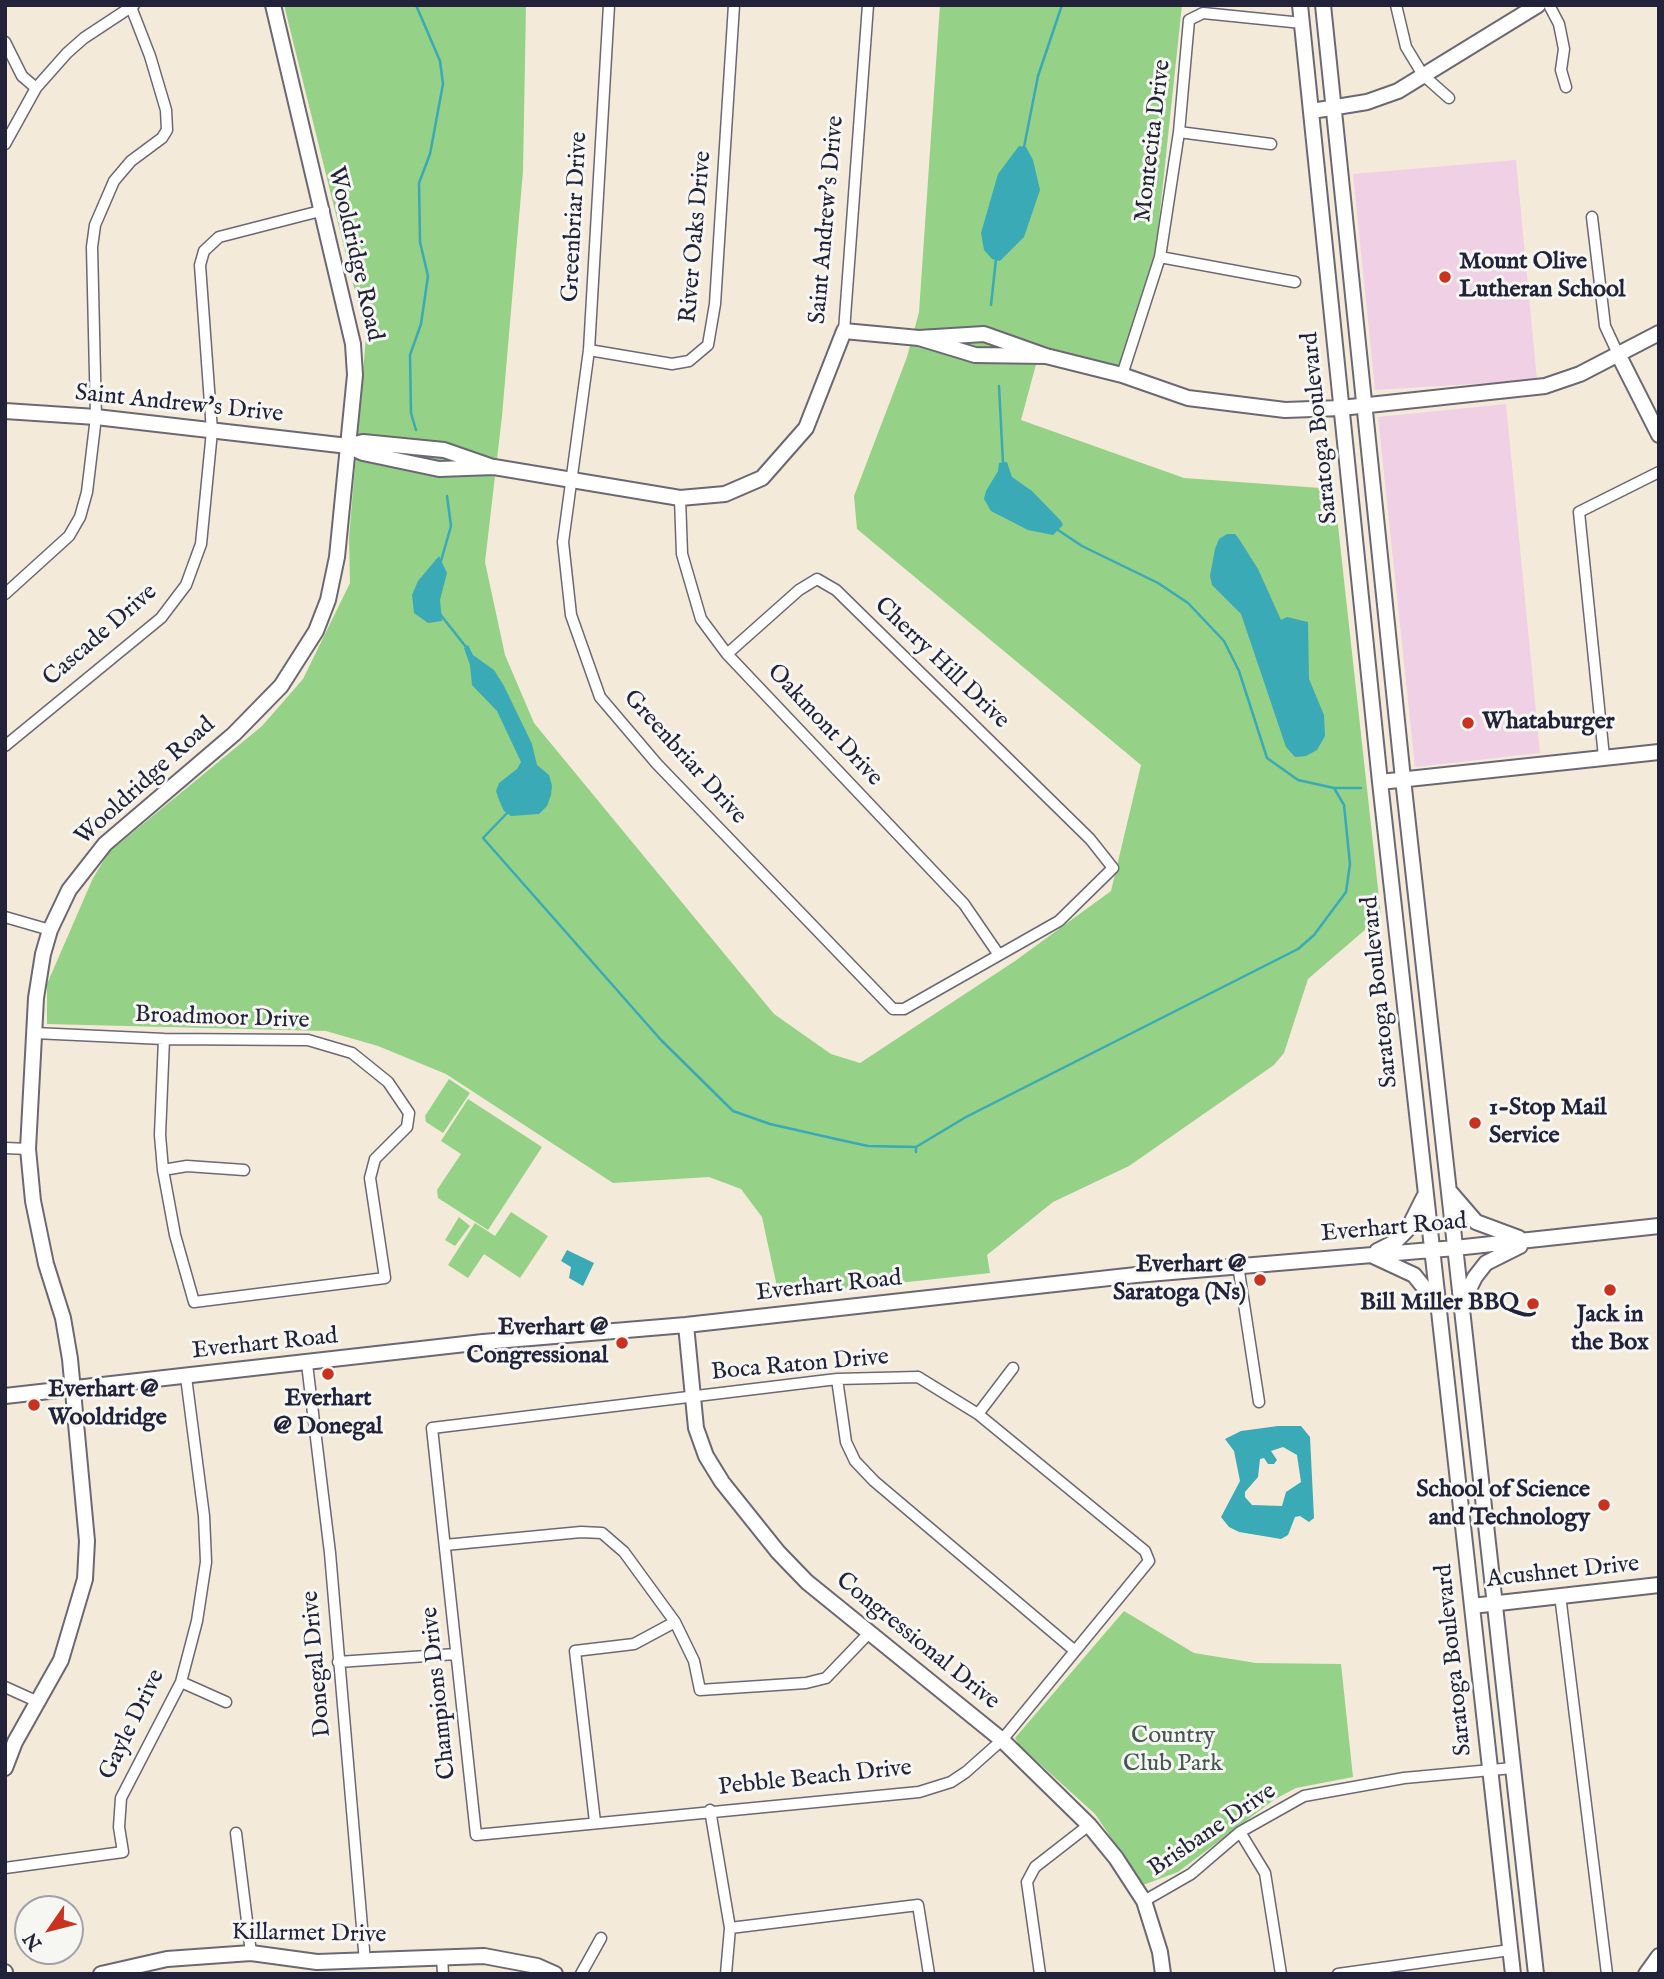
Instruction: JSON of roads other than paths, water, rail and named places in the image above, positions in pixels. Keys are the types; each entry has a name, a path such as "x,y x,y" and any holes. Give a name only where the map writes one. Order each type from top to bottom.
{"main road":[{"name":"Wooldridge Road","path":"5,1768 36,1701 61,1660 85,1579 87,1541 73,1389 63,1318 46,1264 33,1201 28,1149 36,998 50,930 69,890 105,844 234,734 281,686 316,631 330,591 355,375 353,344 324,210 273,5"},
{"name":"Saratoga Boulevard","path":"1300,5 1380,782 1513,1974"},
{"name":"Saratoga Boulevard","path":"1323,5 1403,779 1535,1974"},
{"path":"1312,111 1334,109 1398,91 1538,5"},
{"path":"844,331 919,338 984,334 1046,356 1122,375 1188,398 1285,410 1341,408 1545,386 1580,374 1659,333"},
{"name":"Saint Andrew's Drive","path":"5,411 96,417 348,446 363,442 444,450 494,467 680,498 725,494 762,478 806,428 844,331"},
{"path":"919,338 975,355 1046,356"},
{"path":"1618,354 1659,435"},
{"path":"1380,782 1659,752"},
{"path":"1449,1191 1476,1222 1515,1237 1537,1240"},
{"path":"1370,1254 1395,1242 1408,1229 1419,1212 1426,1192"},
{"name":"Everhart Road","path":"5,1396 307,1364 483,1342 685,1325 1238,1265 1455,1248 1659,1226"},
{"path":"1461,1304 1475,1277 1486,1263 1537,1240"},
{"path":"1370,1254 1414,1275 1426,1285 1439,1307"},
{"name":"Congressional Drive","path":"685,1325 696,1428 706,1456 722,1482 778,1552 807,1582 1002,1740 1089,1825 1116,1858 1144,1901 1160,1952 1163,1974"},
{"name":"Acushnet Drive","path":"1472,1606 1659,1585"},
{"name":"Killarmet Drive","path":"102,1974 167,1959 251,1953 318,1968 442,1957 506,1958 555,1974"},
{"path":"1646,1974 1659,1956"}],"street":[{"name":"Greenbriar Drive","path":"609,5 589,350 563,542 571,615 600,697 657,764 893,1009 904,1009 1059,921 1113,868"},
{"name":"River Oaks Drive","path":"589,350 672,364 689,361 708,345 715,304 734,5"},
{"name":"Saint Andrew's Drive","path":"844,331 868,5"},
{"path":"1396,5 1406,47 1423,75 1450,98"},
{"path":"1549,5 1559,24 1564,49 1561,70 1566,87"},
{"path":"5,144 36,88 83,38 133,6 168,120 162,138 131,161 109,189 95,225 92,247 96,417 87,492 80,517 69,536 5,594"},
{"name":"Montecita Drive","path":"1122,375 1160,257 1179,132 1189,20 1203,13 1302,23"},
{"path":"5,42 22,76 36,88"},
{"path":"1179,132 1271,144"},
{"name":"Cascade Drive","path":"5,746 161,618 186,585 201,544 212,431 200,265 204,251 219,237 324,210"},
{"path":"1592,217 1605,326 1618,354"},
{"path":"1160,257 1296,282"},
{"path":"1604,757 1580,512 1659,472"},
{"name":"Oakmont Drive","path":"680,498 682,554 701,619 727,654 964,904 999,955"},
{"name":"Cherry Hill Drive","path":"727,654 799,590 817,579 836,590 1090,839 1113,868"},
{"path":"5,916 50,930"},
{"name":"Broadmoor Drive","path":"34,1034 164,1039 308,1040 352,1053 388,1082 409,1113 407,1127 375,1159 370,1178 385,1278 194,1302 175,1236 163,1170"},
{"path":"164,1039 160,1135 163,1170 187,1166 244,1170"},
{"path":"5,1148 28,1149"},
{"path":"1238,1265 1259,1402"},
{"name":"Donegal Drive","path":"307,1364 330,1553 365,1962"},
{"path":"978,1414 1013,1368"},
{"name":"Gayle Drive","path":"5,1868 123,1852 119,1827 121,1798 181,1682 198,1621 206,1562 186,1377"},
{"name":"Boca Raton Drive","path":"432,1428 837,1379 918,1377 978,1414 1145,1551 1149,1561"},
{"path":"837,1379 846,1443 855,1461 874,1481 1075,1651"},
{"name":"Champions Drive","path":"432,1428 476,1835 596,1822"},
{"path":"445,1545 581,1532 602,1533 624,1552 675,1622 694,1661 700,1690 806,1683 826,1678 869,1633"},
{"name":"Pebble Beach Drive","path":"596,1822 919,1792 951,1782 967,1772 1002,1740 1149,1561"},
{"path":"1560,1595 1607,1974"},
{"path":"596,1822 575,1651 635,1644 675,1622"},
{"path":"338,1662 456,1654"},
{"path":"181,1682 226,1702"},
{"path":"5,1687 36,1701"},
{"name":"Brisbane Drive","path":"1144,1901 1191,1874 1240,1832 1304,1796 1404,1779 1513,1768"},
{"path":"710,1810 730,1928 726,1974"},
{"path":"1040,1974 1027,1882 1035,1867 1089,1825"},
{"path":"1240,1832 1265,1873 1281,1974"},
{"path":"236,1833 251,1953"},
{"path":"730,1928 918,1905 929,1974"},
{"path":"581,1974 601,1938"},
{"path":"1338,1974 1510,1950"},
{"path":"442,1957 443,1974"}],"water":[{"path":"1019,146 1026,147 1033,160 1040,190 1024,237 1000,261 992,259 984,250 981,233 998,174"},
{"path":"1007,462 1012,477 1032,491 1061,521 1063,525 1053,535 1028,530 991,511 984,499 986,491 998,471 999,463"},
{"path":"1227,534 1235,534 1258,569 1281,620 1287,617 1308,622 1309,679 1324,715 1325,736 1317,750 1306,756 1295,757 1286,747 1241,614 1212,585 1210,576 1215,549 1219,539"},
{"path":"439,556 447,573 440,600 442,621 428,623 414,613 412,595 418,581"},
{"path":"468,645 473,655 494,670 504,686 532,744 537,765 549,775 551,795 547,806 539,814 511,816 504,811 499,800 496,791 499,783 517,769 521,762 497,711 472,685 470,665 464,648"},
{"path":"567,1250 594,1263 583,1286 569,1278 571,1267 561,1261"},
{"path":"1301,1426 1310,1437 1314,1518 1309,1522 1300,1516 1295,1517 1288,1535 1281,1539 1239,1532 1229,1527 1221,1517 1240,1481 1234,1451 1225,1439 1241,1431","holes":["1283,1447 1297,1455 1301,1482 1286,1492 1282,1506 1252,1505 1245,1497 1245,1492 1258,1477 1260,1459 1264,1458 1268,1464 1274,1464 1277,1460 1271,1451"]}],"waterway":[{"path":"416,5 440,61 443,84 430,154 419,183 420,242 428,276 421,324 410,355 411,413 416,430"},
{"path":"1024,147 1038,76 1062,5"},
{"path":"991,305 996,259"},
{"path":"999,386 1003,463"},
{"path":"441,561 451,526 447,496"},
{"path":"916,1147 966,1117 1298,949 1314,935 1346,892 1350,864 1344,805 1334,788 1298,780 1267,758 1239,671 1224,641 1188,603 1158,583 1082,546 1058,530"},
{"path":"440,614 466,647"},
{"path":"1334,788 1361,788"},
{"path":"510,810 483,838 661,1040 733,1111 770,1124 868,1146 916,1147 916,1152"}],"place":[{"name":"Mount Olive Lutheran School","path":"1445,277"},
{"name":"Whataburger","path":"1468,723"},
{"name":"1-Stop Mail Service","path":"1475,1123"},
{"name":"Everhart @ Saratoga (Ns)","path":"1260,1280"},
{"name":"Jack in the Box","path":"1610,1290"},
{"name":"Bill Miller BBQ","path":"1533,1304"},
{"name":"Everhart @ Congressional","path":"622,1343"},
{"name":"Everhart @ Donegal","path":"328,1374"},
{"name":"Everhart @ Wooldridge","path":"34,1405"},
{"name":"School of Science and Technology","path":"1604,1505"}],"park label":[{"name":"Country Club Park","path":"1173,1751"}]}
